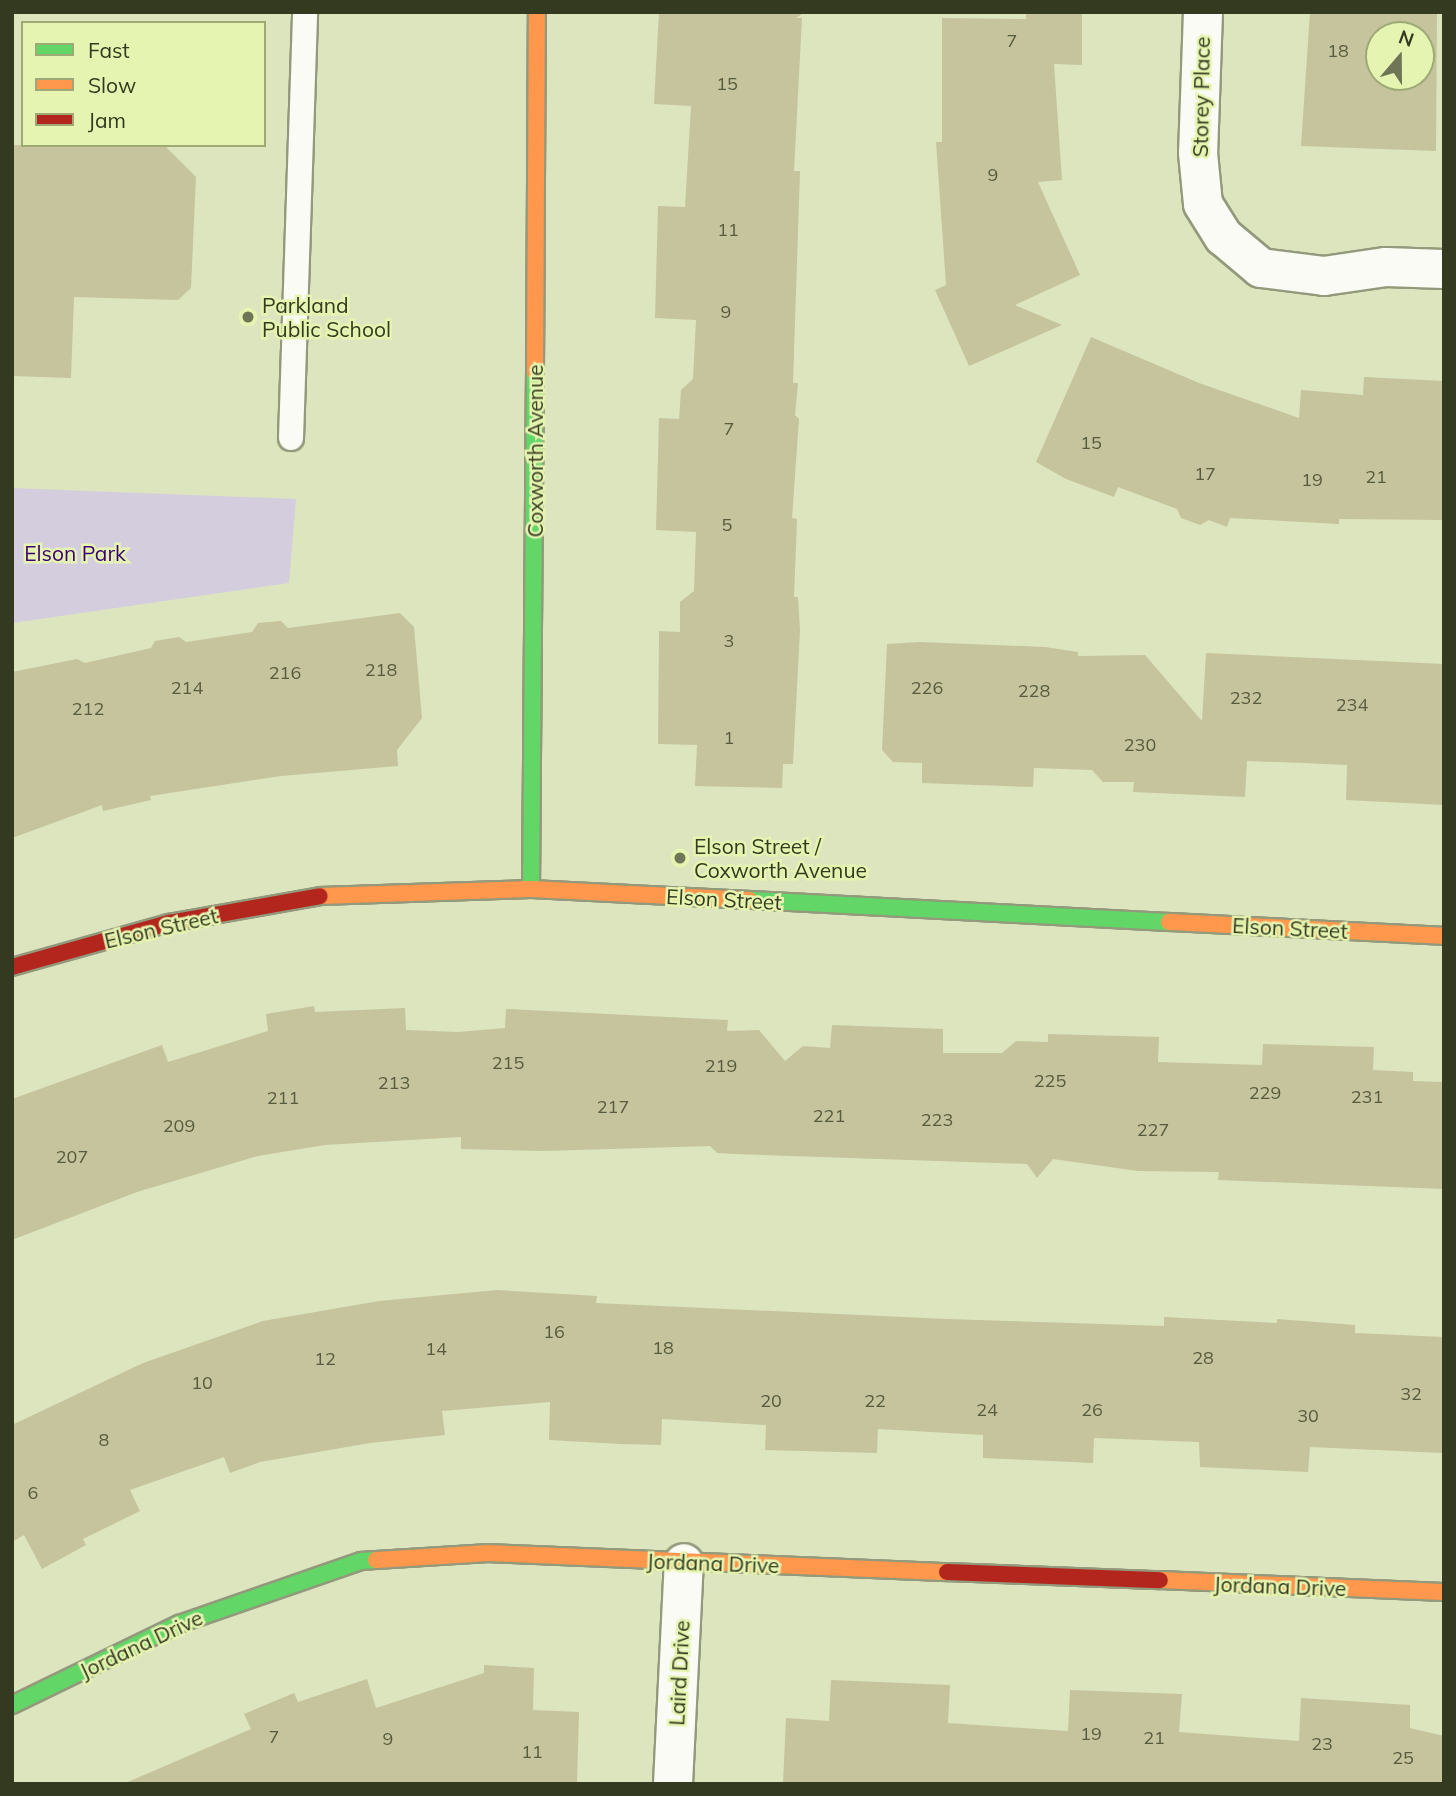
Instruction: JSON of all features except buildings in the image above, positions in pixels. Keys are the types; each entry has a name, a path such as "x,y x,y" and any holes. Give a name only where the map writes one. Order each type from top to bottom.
{"street":[{"name":"Coxworth Avenue","path":"531,889 537,12"},
{"name":"Storey Place","path":"1203,12 1198,153 1203,204 1224,237 1261,268 1324,276 1386,267 1444,269"},
{"name":"Elson Street","path":"12,967 169,923 330,894 531,889 1444,936"},
{"name":"Jordana Drive","path":"12,1705 179,1624 361,1561 489,1553 1444,1592"},
{"name":"Laird Drive","path":"673,1784 684,1563"}],"lane":[{"path":"291,438 305,12"}],"green space":[{"name":"Elson Park","path":"12,488 296,499 289,583 12,623"}],"traffic: fast":[{"path":"531,889 535,372"},
{"path":"750,900 1169,922"},
{"path":"12,1705 179,1624 361,1561 376,1560"}],"traffic: slow":[{"path":"535,372 537,12"},
{"path":"320,896 531,889 750,900"},
{"path":"1169,922 1444,936"},
{"path":"376,1560 489,1553 947,1572"},
{"path":"1160,1580 1444,1592"}],"traffic: jam":[{"path":"12,967 169,923 320,896"},
{"path":"947,1572 1160,1580"}],"place":[{"name":"Parkland Public School","path":"248,317"},
{"name":"Elson Street / Coxworth Avenue","path":"680,858"}]}
